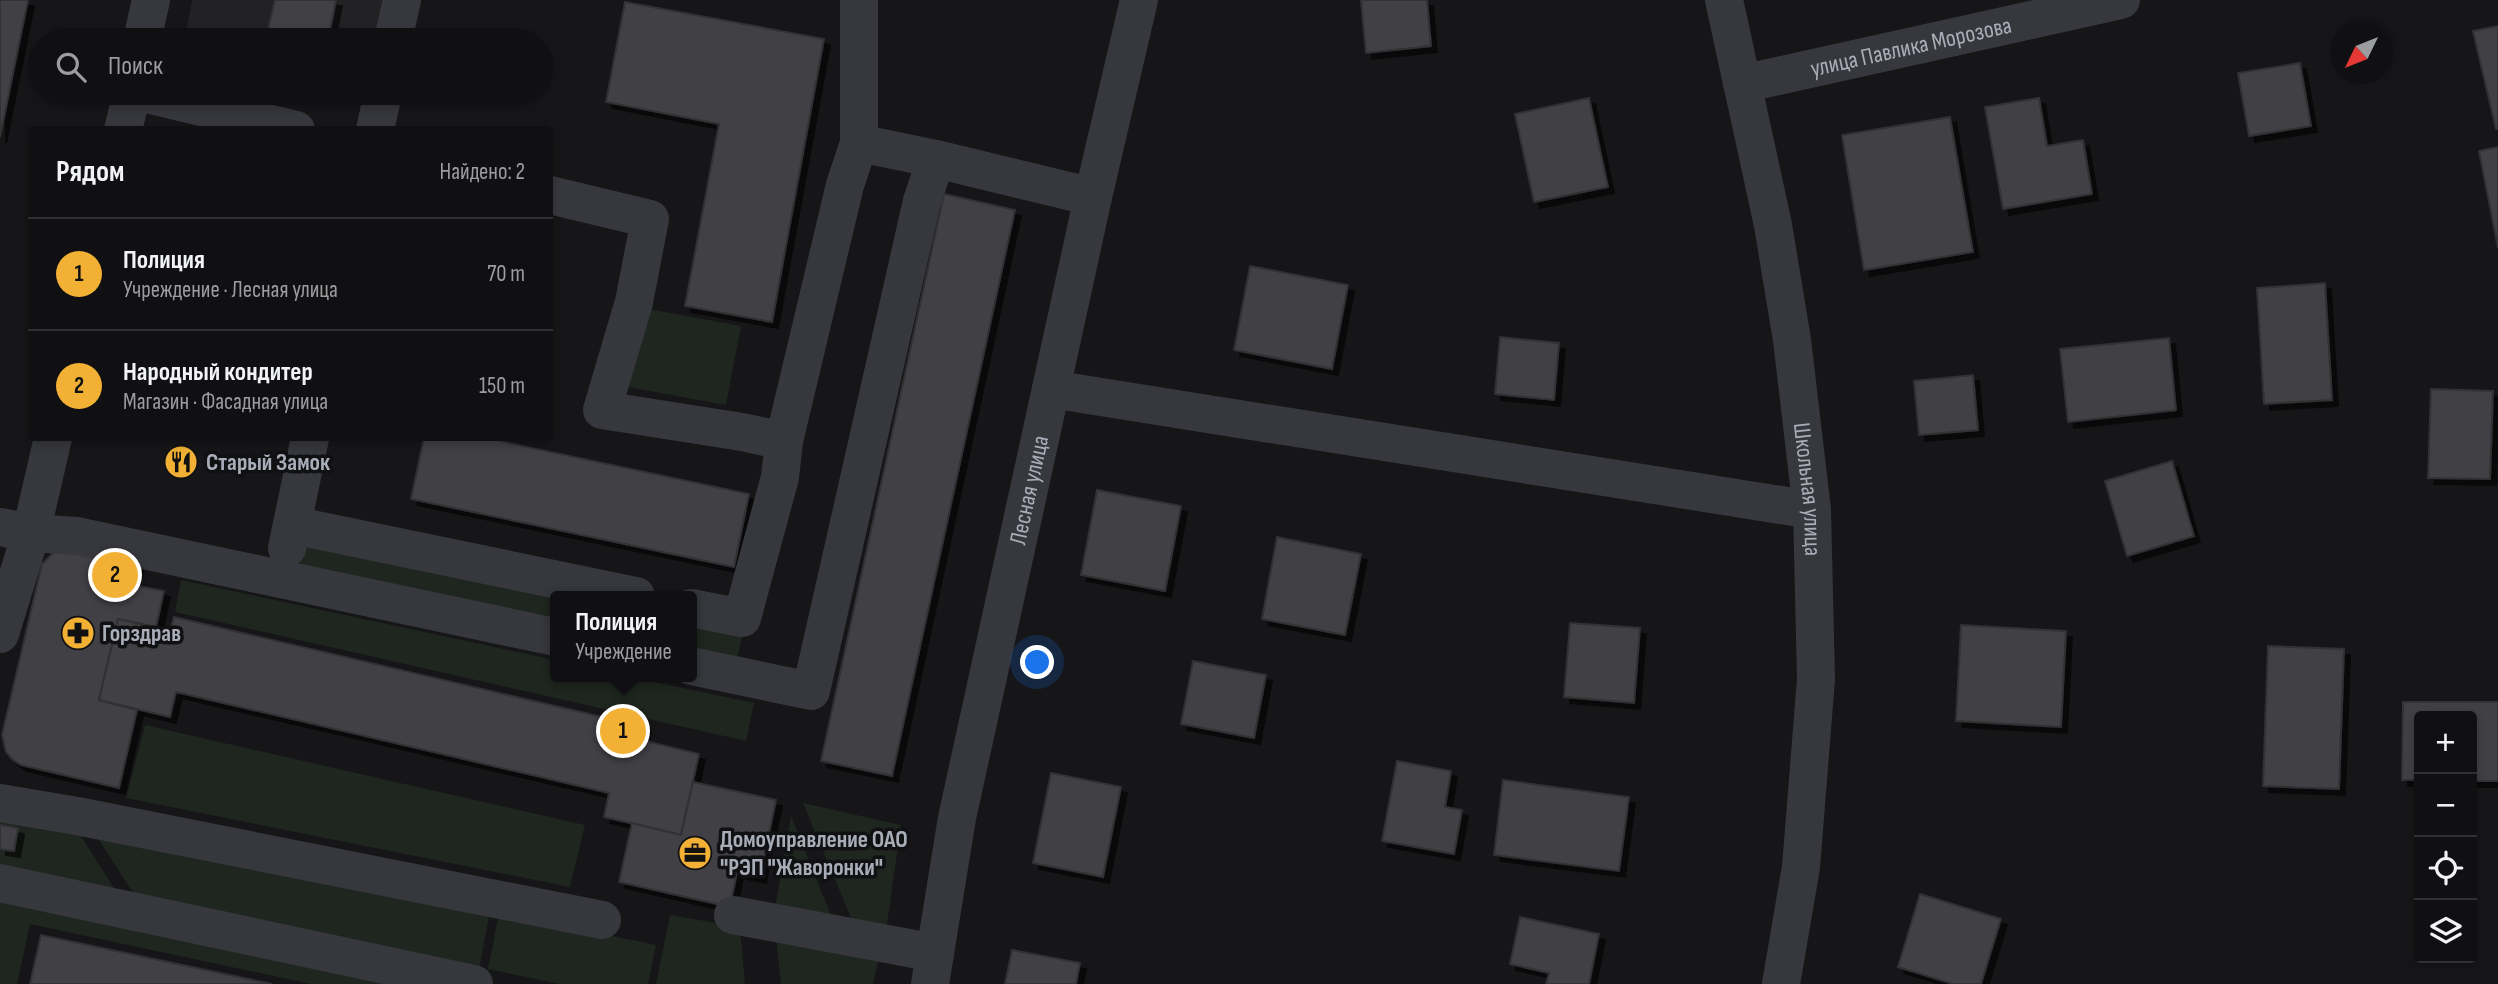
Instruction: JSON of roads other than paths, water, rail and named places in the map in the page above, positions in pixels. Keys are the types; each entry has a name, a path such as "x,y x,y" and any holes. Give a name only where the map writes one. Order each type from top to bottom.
{"street":[{"path":"145,28 151,0"},
{"path":"396,28 402,0"},
{"path":"697,609 742,618 780,477 784,441 845,185 859,143 859,0"},
{"name":"Лесная улица","path":"933,969 957,818 1093,197 1139,0"},
{"name":"Школьная улица","path":"1724,0 1773,225 1792,340 1812,510 1816,679 1801,867 1781,984"},
{"name":"улица Павлика Морозова","path":"1742,84 2120,0"},
{"path":"124,126 128,105"},
{"path":"193,105 279,126"},
{"path":"376,126 380,105"},
{"path":"859,143 1093,197"},
{"path":"697,667 811,691 922,201 936,159"},
{"path":"553,196 650,219 634,302 602,410 784,441"},
{"path":"1051,389 1812,510"},
{"path":"0,634 15,530 52,441"},
{"path":"280,578 309,441"},
{"path":"292,525 612,591"},
{"path":"15,530 77,536 550,636"},
{"path":"0,803 602,920"},
{"path":"0,883 474,984"},
{"path":"733,915 933,969"}],"place":[{"name":"Старый Замок","path":"181,462"},
{"name":"Народный кондитер","path":"115,575"},
{"name":"Горздрав","path":"78,633"},
{"name":"Полиция","path":"623,731"},
{"name":"Домоуправление ОАО \"РЭП \"Жаворонки\"","path":"695,853"}]}
